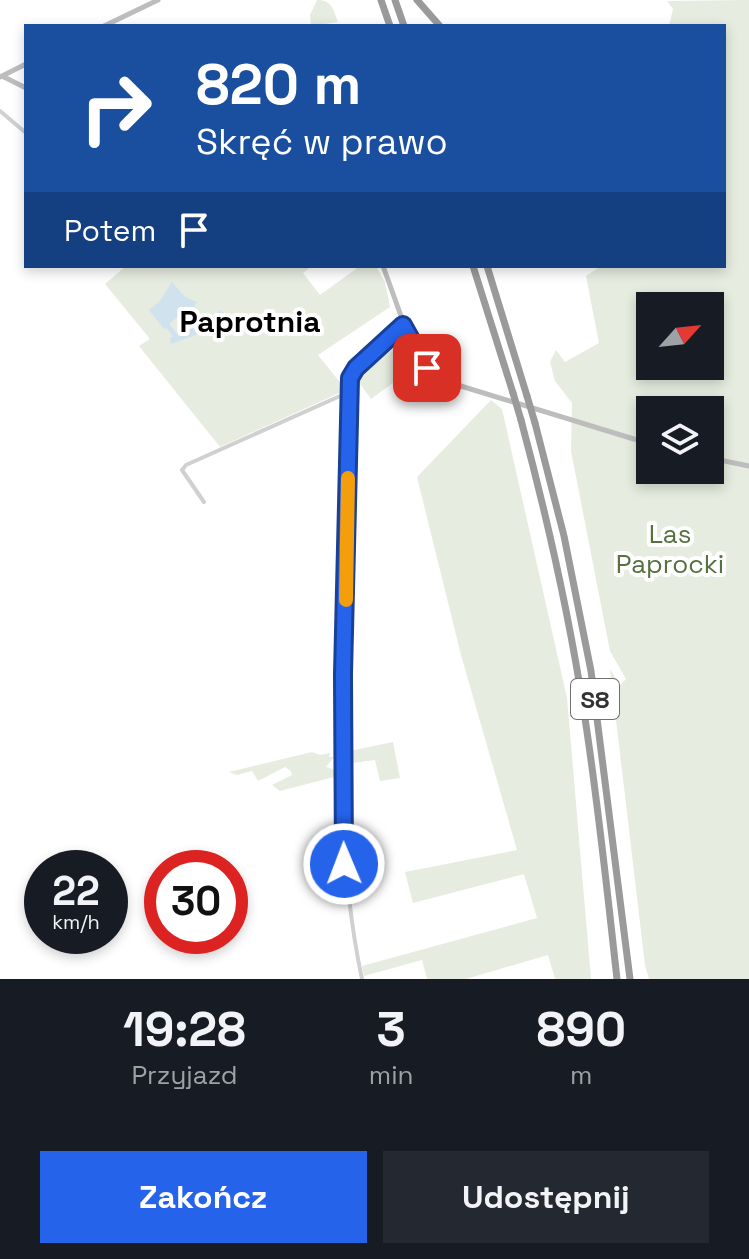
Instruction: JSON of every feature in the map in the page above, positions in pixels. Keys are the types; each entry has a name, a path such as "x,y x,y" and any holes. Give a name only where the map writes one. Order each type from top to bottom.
{"highway":[{"path":"381,0 389,24"},
{"path":"395,0 403,24"},
{"path":"417,0 438,24"},
{"name":"S8","path":"474,268 521,420 572,641 591,761 617,979"},
{"name":"S8","path":"488,268 535,423 564,536 591,671 630,979"}],"street":[{"path":"108,24 158,0"},
{"path":"1,76 24,65"},
{"path":"1,76 24,87"},
{"path":"0,111 24,131"},
{"path":"384,268 403,325 417,353 438,379 636,440"},
{"path":"362,979 349,916 344,864 343,674 349,392 350,378 356,368 403,325"},
{"path":"204,502 183,476 182,470 186,465 349,392"},
{"path":"724,461 749,466"}],"green space":[{"path":"317,0 322,0 333,9 338,22 311,24 310,15"},
{"name":"Las Paprocki","path":"749,0 749,979 649,979 610,669 620,685 626,679 610,651 571,451 572,403 555,381 550,362 556,350 565,362 599,343 586,276 598,268 726,268 726,24 669,24 673,9 667,1"},
{"path":"124,268 309,268 303,273 320,295 357,268 377,268 385,282 390,307 318,355 346,390 220,447 139,346 150,339 105,284"},
{"path":"396,347 412,369 371,399 355,377"},
{"path":"491,400 502,409 567,698 591,979 555,979 548,955 466,979 427,979 422,960 364,976 362,966 537,918 524,874 413,903 405,872 517,850 461,655 417,477"},
{"path":"393,742 400,778 380,781 375,760 345,764 345,752"},
{"path":"312,752 320,755 330,753 329,757 334,757 326,767 336,770 334,777 280,791 272,785 292,775 285,767 258,781 252,771 237,775 229,772"}],"water":[{"path":"172,282 185,297 197,302 190,314 176,318 164,329 149,310 160,301"},
{"path":"221,311 227,315 228,323 171,344 170,338"}],"waterway":[{"path":"167,325 175,335"}],"slow traffic":[{"path":"346,600 348,478"}],"district":[{"name":"Paprotnia","path":"250,321"}],"route":[{"path":"344,864 343,674 350,378 356,368 403,325 427,368"}]}
